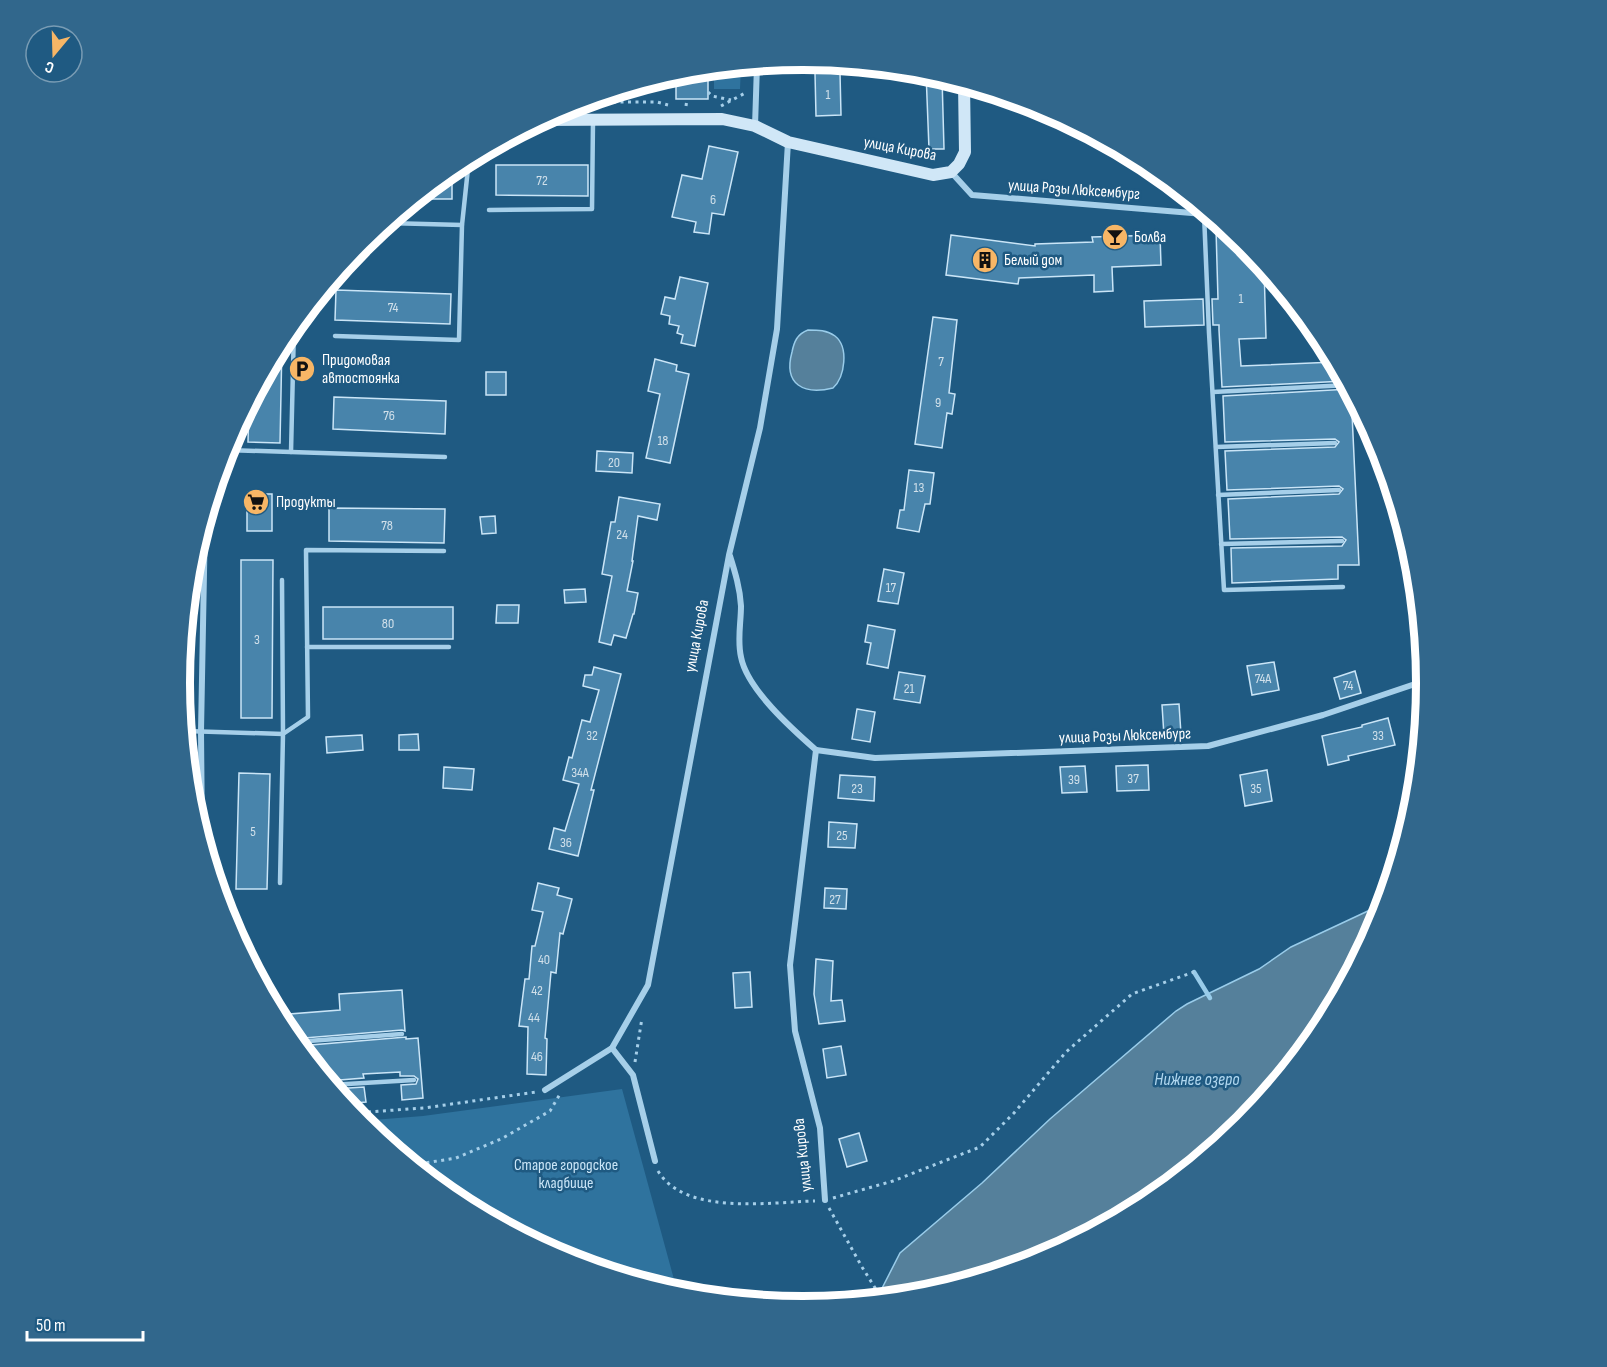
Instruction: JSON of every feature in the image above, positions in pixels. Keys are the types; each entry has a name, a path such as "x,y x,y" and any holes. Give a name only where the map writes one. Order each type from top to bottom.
{"street":[{"path":"754,126 757,73"},
{"name":"улица Кирова","path":"562,120 722,119 754,126 788,142 933,175 951,172 959,164 965,152 964,92"},
{"name":"улица Кирова","path":"545,1090 612,1048 648,985 729,555 760,428 777,329 788,142"},
{"name":"улица Розы Люксембург","path":"951,172 972,195 1196,213"},
{"path":"202,801 204,554"},
{"path":"729,555 738,579 741,604 740,650 747,673 782,720 816,750"},
{"name":"улица Розы Люксембург","path":"816,750 875,758 1208,746 1323,715 1416,684"},
{"name":"улица Кирова","path":"816,750 790,965 795,1031 819,1128 825,1200"},
{"path":"612,1048 633,1075 655,1161"}],"lane":[{"path":"489,210 592,209 593,121"},
{"path":"334,336 459,339 462,225 468,171"},
{"path":"1207,222 1213,392 1224,590 1342,587"},
{"path":"400,223 462,225"},
{"path":"291,452 294,344"},
{"path":"1213,392 1339,385"},
{"path":"1216,447 1335,443"},
{"path":"236,450 445,457"},
{"path":"1218,495 1339,490"},
{"path":"1221,544 1342,541"},
{"path":"193,731 283,735 308,717 306,550 444,551"},
{"path":"280,883 283,735 282,580"},
{"path":"307,647 449,647"},
{"path":"306,1041 402,1034"},
{"path":"340,1084 414,1080"}],"path":[{"path":"718,107 745,94 757,78"},
{"path":"708,92 712,96 733,100"},
{"path":"711,104 712,96"},
{"path":"609,102 657,102 676,108"},
{"path":"655,1161 666,1182 678,1191 693,1197 724,1203 825,1200 893,1181 980,1147 1014,1113 1066,1052 1132,994 1194,972"},
{"path":"633,1075 648,985"},
{"path":"422,1163 456,1158 501,1138 550,1111 571,1075"},
{"path":"365,1112 424,1108 545,1090"},
{"path":"825,1200 877,1292"}],"green space":[{"path":"741,74 740,89 714,89 714,77"},
{"name":"Старое городское кладбище","path":"622,1089 675,1283 606,1264 532,1233 463,1193 430,1170 373,1120 423,1116"}],"water":[{"path":"808,330 832,334 842,347 843,370 833,388 813,390 798,385 793,380 790,363 794,345 799,336"},
{"name":"Нижнее озеро","path":"1374,908 1353,955 1334,990 1290,1057 1237,1117 1177,1170 1110,1214 1038,1250 962,1276 880,1291 900,1253 982,1183 1050,1119 1176,1011 1259,969 1291,947"}],"building":[{"path":"815,73 840,73 841,115 816,116"},
{"path":"708,78 708,99 676,99 676,84"},
{"path":"926,83 942,86 944,149 929,149"},
{"path":"709,146 738,152 724,215 712,213 709,234 694,232 696,222 672,217 682,175 702,179"},
{"path":"496,165 588,165 588,196 496,195"},
{"path":"452,182 452,199 428,199"},
{"path":"1216,230 1264,279 1266,338 1239,339 1241,366 1325,362 1336,381 1222,387 1219,325 1213,325 1212,299 1218,299"},
{"path":"951,235 1035,246 1035,244 1093,242 1092,237 1160,235 1161,265 1112,267 1113,291 1094,292 1094,275 1019,278 1018,284 946,275"},
{"path":"680,277 708,283 695,346 681,343 683,335 677,333 679,326 669,324 670,316 661,314 665,297 675,299"},
{"path":"336,290 451,294 450,324 335,320"},
{"path":"1203,299 1204,325 1145,327 1144,301"},
{"path":"933,317 957,320 949,393 955,394 952,414 947,413 942,448 915,444"},
{"path":"655,359 677,365 676,371 689,374 670,463 646,458 660,394 648,391"},
{"path":"282,363 280,443 248,442 248,424"},
{"path":"486,372 506,372 506,395 486,395"},
{"path":"1341,390 1353,413 1359,565 1338,565 1338,579 1232,583 1231,548 1342,546 1346,540 1342,537 1230,539 1228,499 1339,494 1343,489 1339,486 1227,490 1225,451 1335,447 1339,442 1335,439 1225,442 1223,396"},
{"path":"334,397 446,401 445,434 333,429"},
{"path":"597,451 633,453 632,473 596,471"},
{"path":"909,470 934,473 930,504 925,504 919,532 897,528 900,510 904,510"},
{"path":"247,494 272,494 272,531 247,531"},
{"path":"619,497 660,504 657,520 638,516 627,591 638,593 634,614 626,638 614,635 611,645 599,642 612,576 602,574 611,522 615,522"},
{"path":"329,508 445,509 444,543 329,541"},
{"path":"495,516 496,533 482,534 480,517"},
{"path":"241,560 273,560 272,718 241,718"},
{"path":"884,569 904,573 898,604 878,601"},
{"path":"585,589 586,602 565,603 564,590"},
{"path":"497,605 519,605 518,623 496,623"},
{"path":"323,607 453,607 453,639 323,639"},
{"path":"868,625 895,630 888,668 867,664 871,643 865,642"},
{"path":"1274,662 1279,690 1252,695 1247,666"},
{"path":"594,667 621,674 591,790 594,790 578,856 549,849 554,828 565,831 579,784 563,780 569,757 572,758 582,720 590,722 599,690 583,686 585,675 592,675"},
{"path":"1355,671 1361,693 1340,699 1334,678"},
{"path":"899,672 925,676 920,703 894,699"},
{"path":"1179,704 1181,734 1164,736 1162,705"},
{"path":"857,709 875,712 870,742 852,739"},
{"path":"1388,718 1395,745 1348,756 1349,760 1328,765 1322,736 1362,727 1362,725"},
{"path":"418,734 419,750 399,750 399,735"},
{"path":"362,735 363,750 327,753 326,737"},
{"path":"1148,765 1149,790 1117,791 1116,766"},
{"path":"1085,766 1087,792 1062,793 1060,767"},
{"path":"444,767 474,769 472,790 443,788"},
{"path":"1267,770 1272,801 1245,806 1240,775"},
{"path":"239,773 270,774 267,889 236,889"},
{"path":"840,775 875,777 874,801 838,798"},
{"path":"829,822 857,824 855,848 828,847"},
{"path":"538,883 559,888 557,895 572,899 563,934 560,933 556,973 551,972 545,1038 547,1039 546,1075 527,1074 528,1027 519,1026 525,979 529,979 532,946 535,946 543,912 532,910"},
{"path":"825,888 847,889 846,909 824,908"},
{"path":"816,959 833,961 831,1001 842,1000 845,1021 819,1024 814,994"},
{"path":"750,972 752,1007 735,1008 733,973"},
{"path":"402,990 405,1031 304,1038 288,1014 340,1010 339,994"},
{"path":"418,1038 423,1098 402,1100 401,1085 416,1084 418,1079 414,1076 400,1076 400,1072 363,1074 364,1078 336,1080 309,1045"},
{"path":"841,1046 846,1075 827,1078 823,1049"},
{"path":"364,1087 366,1102 357,1103 343,1088"},
{"path":"859,1133 867,1161 847,1167 839,1139"}],"waterway":[{"path":"1194,972 1210,998"}],"place":[{"name":"Болва","path":"1115,237"},
{"name":"Белый дом","path":"985,260"},
{"name":"Придомовая автостоянка","path":"302,369"},
{"name":"Продукты","path":"256,502"}]}
